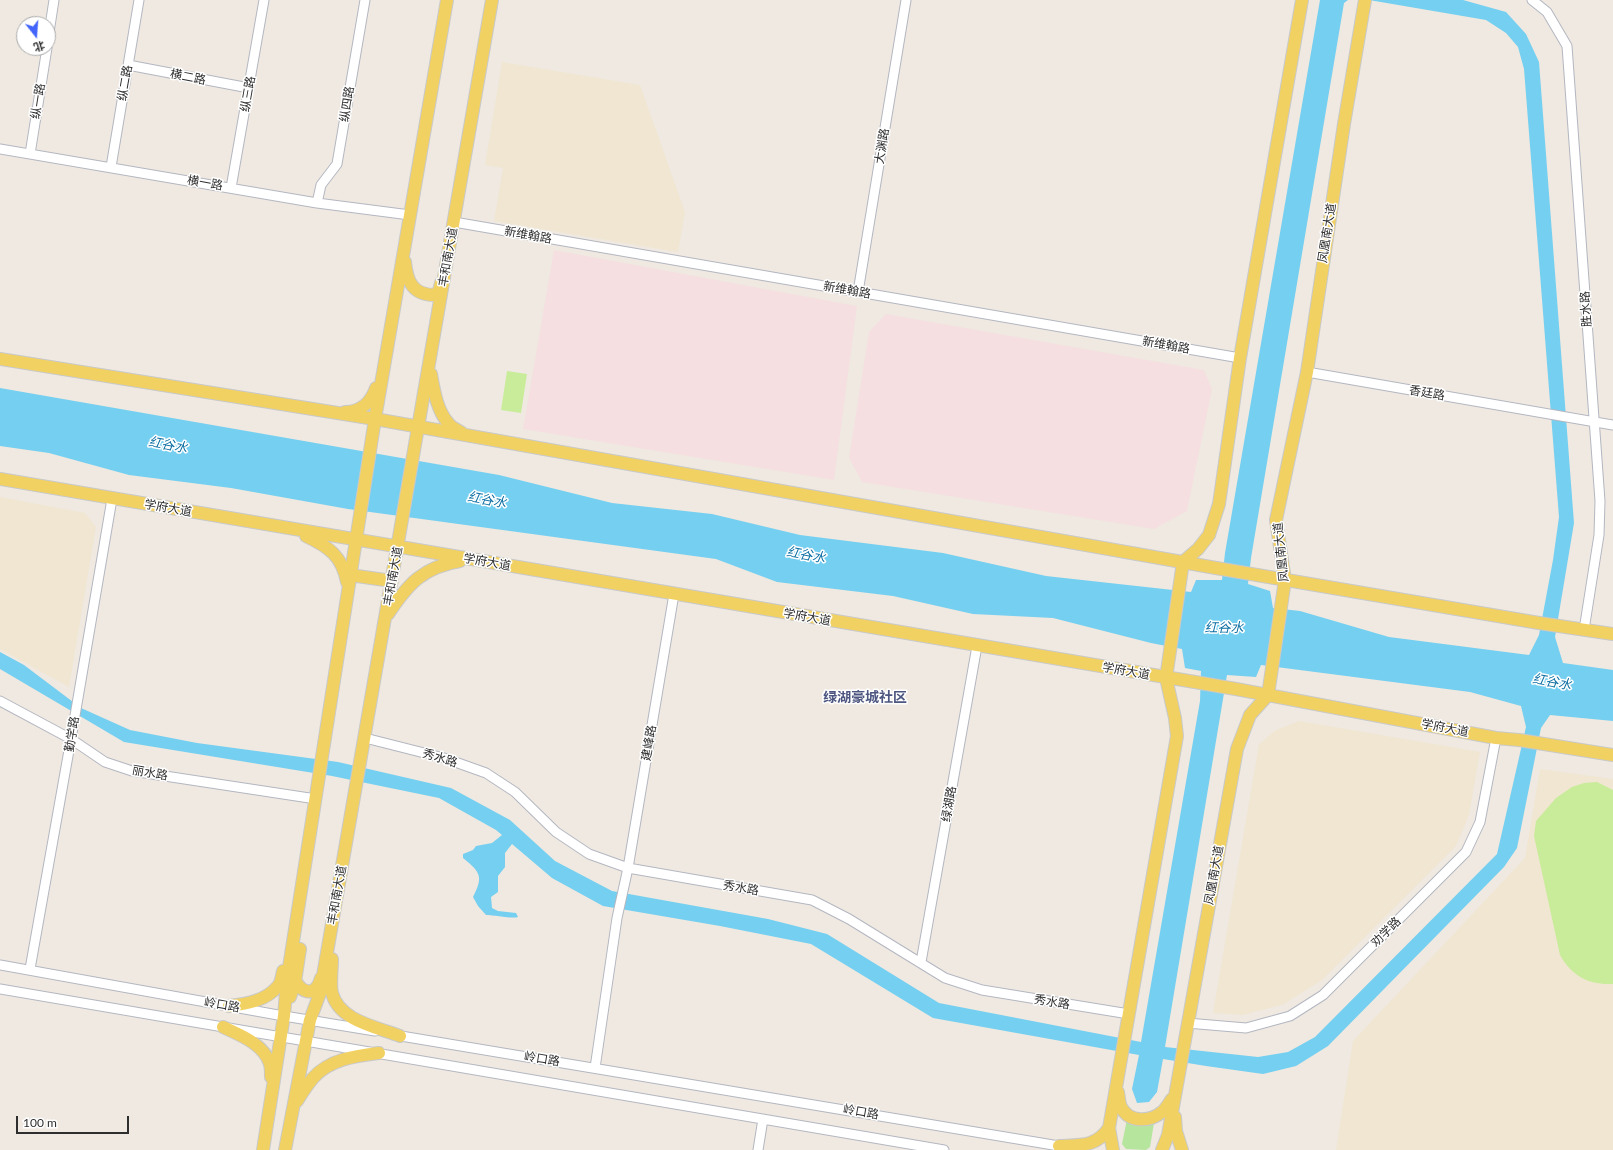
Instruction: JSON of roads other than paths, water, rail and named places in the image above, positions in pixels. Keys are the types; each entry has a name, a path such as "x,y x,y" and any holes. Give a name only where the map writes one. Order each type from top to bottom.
{"main road":[{"path":"263,1150 284,1016 290,957 316,799 356,535 447,0"},
{"name":"丰和南大道","path":"285,1150 310,1020 320,993 326,963 492,0"},
{"path":"1113,1150 1110,1128 1120,1059 1177,736 1175,718 1166,678 1169,649 1183,562 1198,549 1209,535 1219,504 1240,358 1302,0"},
{"name":"凤凰南大道","path":"1174,1096 1237,750 1250,715 1268,695 1285,580 1276,520 1307,372 1344,124 1365,0"},
{"path":"404,248 406,272 411,284 419,293 426,295 435,295 439,291 448,256"},
{"path":"0,359 375,419 468,437 1285,580 1613,634"},
{"path":"328,412 350,412 362,408 372,399 385,362"},
{"path":"430,363 434,394 442,412 449,425 468,437"},
{"name":"学府大道","path":"0,479 294,530 356,535 398,547 1236,689 1496,738 1519,740 1613,755"},
{"path":"294,530 324,545 336,556 349,581"},
{"path":"386,618 402,593 417,578 436,566 469,559"},
{"path":"349,581 392,581"},
{"path":"284,1016 295,982 303,931 301,890"},
{"path":"229,1006 252,1003 269,995 279,985 296,922"},
{"path":"332,924 332,993 342,1011 349,1017 400,1036"},
{"path":"290,957 292,976 301,989 307,992 319,986 326,963"},
{"path":"223,1027 252,1041 264,1054 270,1064 272,1090"},
{"path":"294,1105 313,1077 334,1062 379,1053"},
{"path":"1116,1087 1121,1107 1128,1115 1137,1120 1155,1117 1163,1111 1174,1096"},
{"path":"1162,1150 1168,1135 1174,1096"},
{"path":"1174,1096 1176,1132 1182,1150"},
{"path":"1054,1147 1084,1145 1097,1141 1110,1128"}],"street":[{"path":"52,16 54,0"},
{"name":"纵二路","path":"111,167 138,0"},
{"name":"纵三路","path":"231,188 264,0"},
{"name":"纵四路","path":"317,203 321,185 337,164 365,0"},
{"name":"大渊路","path":"858,292 906,0"},
{"name":"胜水路","path":"1532,0 1547,12 1567,46 1600,501 1599,535 1584,630"},
{"name":"纵一路","path":"30,154 46,56"},
{"name":"横二路","path":"128,65 248,88"},
{"name":"横一路","path":"0,149 317,203 410,215"},
{"name":"新维翰路","path":"454,222 1240,358"},
{"name":"香廷路","path":"1307,372 1594,422"},
{"path":"1594,422 1613,425"},
{"name":"勤学路","path":"30,969 72,739 74,717 112,499"},
{"name":"建峰路","path":"595,1068 622,891 628,868 674,594"},
{"name":"绿湖路","path":"921,962 977,646"},
{"name":"丽水路","path":"0,701 72,739 105,762 132,771 316,799"},
{"name":"秀水路","path":"365,738 444,758 486,774 515,792 556,832 589,854 628,868 812,900 849,919 945,978 982,990 1129,1014"},
{"name":"劝学路","path":"1187,1023 1246,1028 1290,1016 1323,995 1466,852 1480,822 1496,738"},
{"name":"岭口路","path":"0,964 400,1036 1054,1147 1084,1150"},
{"name":"岭口路","path":"0,989 944,1150"},
{"path":"758,1150 763,1119"}],"water":[{"name":"红谷水","path":"1320,0 1348,0 1344,3 1251,558 1248,584 1270,591 1273,608 1300,611 1389,637 1529,655 1539,635 1553,560 1559,517 1524,69 1518,47 1506,33 1486,20 1369,0 1463,0 1506,12 1526,34 1539,62 1574,523 1555,637 1563,663 1613,670 1613,721 1550,715 1541,728 1517,848 1504,867 1328,1046 1296,1066 1263,1074 1163,1059 1157,1092 1149,1102 1137,1103 1132,1089 1139,1055 933,1018 811,944 720,926 603,906 552,878 512,844 505,853 505,867 498,876 498,892 491,897 492,908 498,911 516,913 518,917 512,918 486,915 478,906 473,897 479,879 477,871 463,858 463,854 473,850 476,846 492,843 502,835 496,830 439,798 332,776 124,742 0,669 0,652 24,665 81,708 130,730 197,743 338,762 451,788 510,820 555,861 612,891 768,919 827,934 939,1003 1141,1042 1200,701 1201,671 1185,668 1182,649 1151,643 1053,618 973,614 893,596 777,582 716,559 348,509 231,488 129,475 49,453 0,446 0,388 499,475 612,503 712,514 800,535 943,553 1046,576 1191,592 1196,580 1222,580 1225,553","holes":["1261,665 1470,692 1521,706 1526,727 1497,854 1315,1037 1288,1052 1258,1057 1165,1047 1227,675 1256,677"]}],"district":[{"name":"绿湖豪城社区","path":"865,697"}]}
